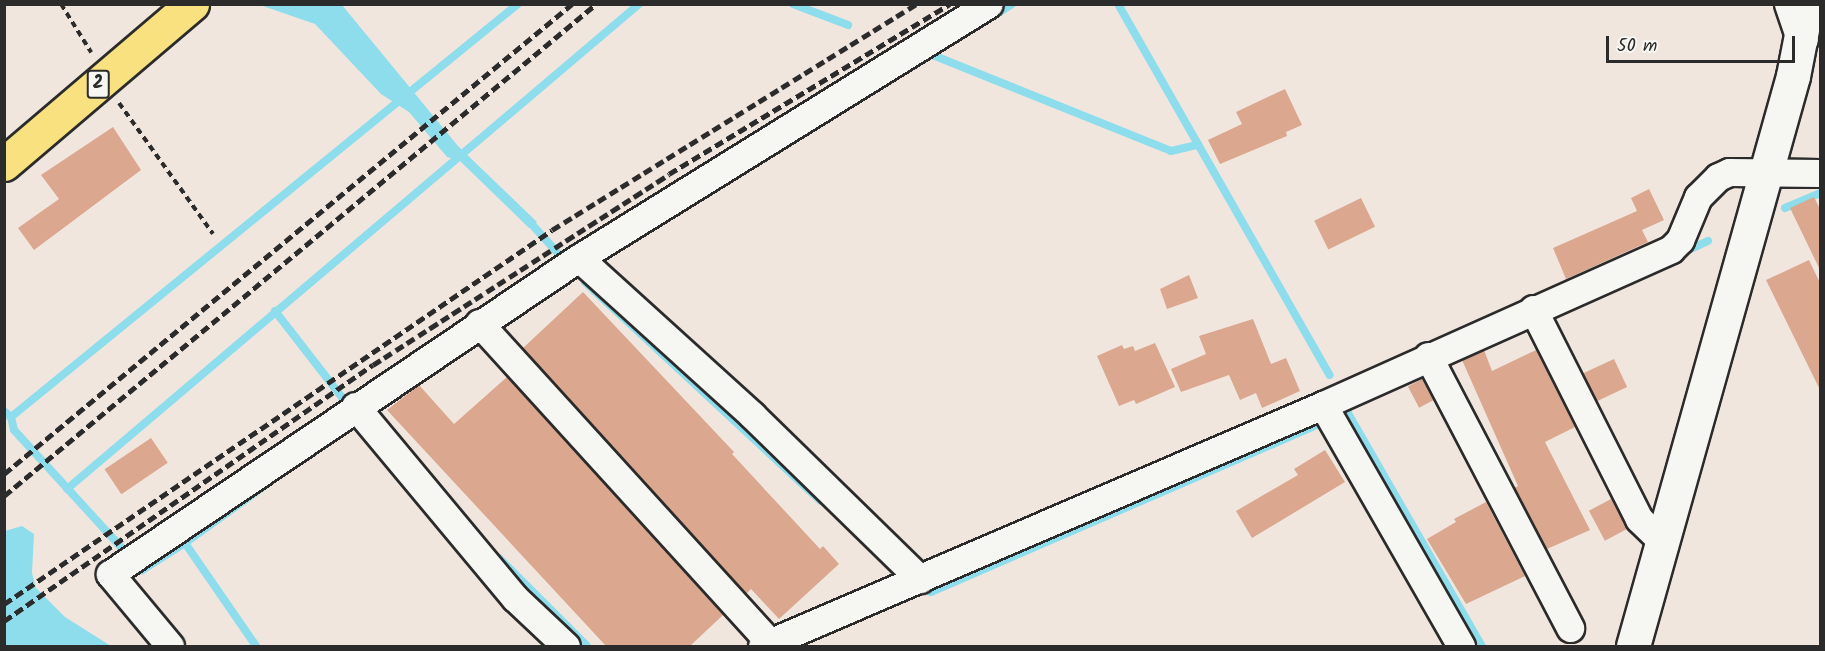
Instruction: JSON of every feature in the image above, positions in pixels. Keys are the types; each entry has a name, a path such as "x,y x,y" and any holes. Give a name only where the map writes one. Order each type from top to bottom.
{"highway":[{"name":"2","path":"4,164 192,4"}],"street":[{"path":"170,646 110,574 360,412 578,264 989,4"},
{"path":"1788,4 1801,42"},
{"path":"1633,646 1767,172 1801,42 1807,4"},
{"path":"1801,42 1821,16"},
{"path":"484,329 766,645 920,579 1328,415 1431,363 1537,317 1676,245 1698,197 1718,177 1729,172 1821,173"},
{"path":"578,264 793,454 920,579"},
{"path":"1537,317 1639,519 1662,541"},
{"path":"1431,363 1570,628"},
{"path":"360,412 514,598 566,646"},
{"path":"1328,415 1461,646"}],"path":[{"path":"61,4 92,54"},
{"path":"113,92 213,234"}],"water":[{"path":"260,5 342,5 458,146 537,222 529,228 459,160 447,157 409,112 381,94 315,24"},
{"path":"22,526 34,534 32,573 36,588 65,617 111,646 5,646 5,531"}],"building":[{"path":"1285,89 1302,125 1286,132 1287,136 1220,164 1208,140 1242,124 1236,112"},
{"path":"113,127 141,170 34,250 18,228 59,199 41,175"},
{"path":"1649,189 1664,220 1642,230 1648,242 1566,279 1553,248 1637,211 1631,198"},
{"path":"1814,197 1821,211 1821,272 1790,208"},
{"path":"1361,198 1375,227 1328,250 1314,221"},
{"path":"1809,260 1821,285 1821,392 1766,280"},
{"path":"1189,275 1198,298 1167,309 1160,289"},
{"path":"583,292 734,452 732,454 820,549 823,546 839,564 779,619 751,589 746,594 523,348"},
{"path":"1253,319 1271,364 1286,358 1300,391 1262,408 1256,393 1240,400 1229,375 1181,392 1171,369 1206,354 1199,336"},
{"path":"1155,343 1175,387 1136,404 1134,400 1119,406 1097,356 1122,345 1124,349 1133,346 1135,351"},
{"path":"1484,350 1492,371 1536,350 1575,427 1545,442 1590,530 1547,549 1514,488 1518,486 1462,360"},
{"path":"1614,359 1627,387 1596,401 1583,373"},
{"path":"507,377 723,615 690,646 606,646 387,410 419,385 454,424"},
{"path":"1422,379 1433,400 1419,408 1408,387"},
{"path":"151,438 168,463 121,494 105,469"},
{"path":"1325,450 1345,482 1252,538 1236,511 1298,475 1294,469"},
{"path":"1611,499 1627,529 1605,541 1589,511"},
{"path":"1486,502 1525,576 1466,604 1427,539 1456,522 1454,519"}],"waterway":[{"path":"11,417 518,4"},
{"path":"67,489 639,4"},
{"path":"793,4 848,25"},
{"path":"993,16 1012,4"},
{"path":"1118,4 1330,375"},
{"path":"925,52 1171,151 1198,145"},
{"path":"1785,208 1820,193"},
{"path":"526,218 566,262"},
{"path":"1680,254 1708,241"},
{"path":"585,282 820,500"},
{"path":"275,311 348,405"},
{"path":"926,588 931,592 1312,427 1347,410 1354,401"},
{"path":"1345,408 1482,646"},
{"path":"4,411 11,417 14,430 142,570 185,543 256,646"},
{"path":"185,543 267,484"},
{"path":"499,558 587,646"}],"railway":[{"path":"4,474 572,4"},
{"path":"4,496 596,4"},
{"path":"4,604 552,230 917,4"},
{"path":"4,621 373,365 669,174 950,4"}]}
